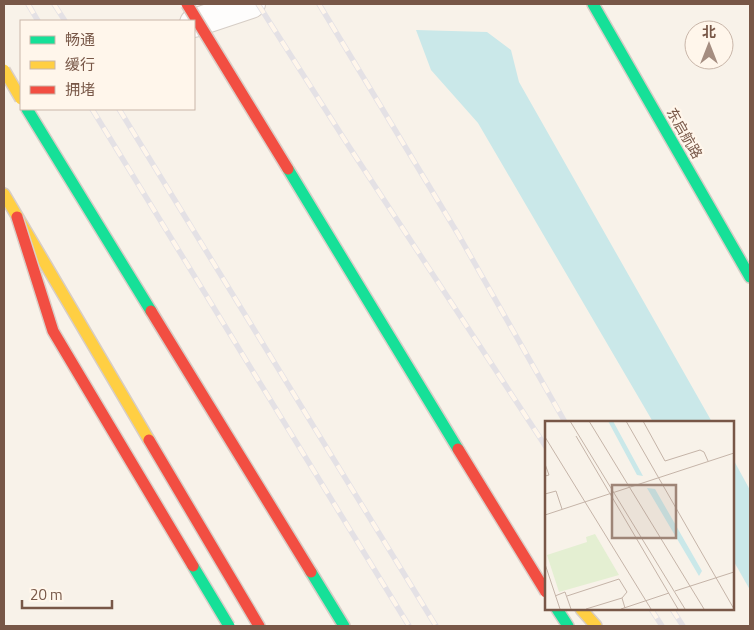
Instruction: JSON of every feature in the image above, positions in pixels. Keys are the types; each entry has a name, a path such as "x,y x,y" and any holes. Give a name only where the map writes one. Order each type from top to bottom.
{"main road":[{"path":"187,4 545,590"},
{"name":"东启航路","path":"593,4 750,278"},
{"path":"4,70 20,97"},
{"path":"28,110 344,626"},
{"path":"4,194 259,626"},
{"path":"17,217 53,331 229,626"},
{"path":"492,503 540,561"},
{"path":"558,610 568,626"},
{"path":"582,610 596,626"}],"street":[{"path":"195,23 251,4"},
{"path":"4,87 20,81"}],"water":[{"path":"416,30 487,32 511,50 519,82 711,421 652,421 478,123 431,70"},
{"path":"734,461 750,490 750,590 734,562"}],"railway":[{"path":"28,4 37,20"},
{"path":"54,4 64,20"},
{"path":"258,4 545,445"},
{"path":"319,4 458,234 564,421"},
{"path":"93,110 409,626"},
{"path":"120,110 436,626"},
{"path":"652,610 662,626"},
{"path":"673,610 683,626"}],"traffic: fast":[{"path":"593,4 750,277"},
{"path":"28,110 151,311"},
{"path":"288,169 458,449"},
{"path":"193,566 229,626"},
{"path":"311,572 344,626"},
{"path":"558,610 568,626"}],"traffic: slow":[{"path":"4,70 20,97"},
{"path":"4,194 149,440"},
{"path":"582,610 596,626"}],"traffic: jam":[{"path":"187,4 288,169"},
{"path":"17,217 53,331 193,566"},
{"path":"151,311 311,572"},
{"path":"149,440 259,626"},
{"path":"458,449 545,590"}]}
